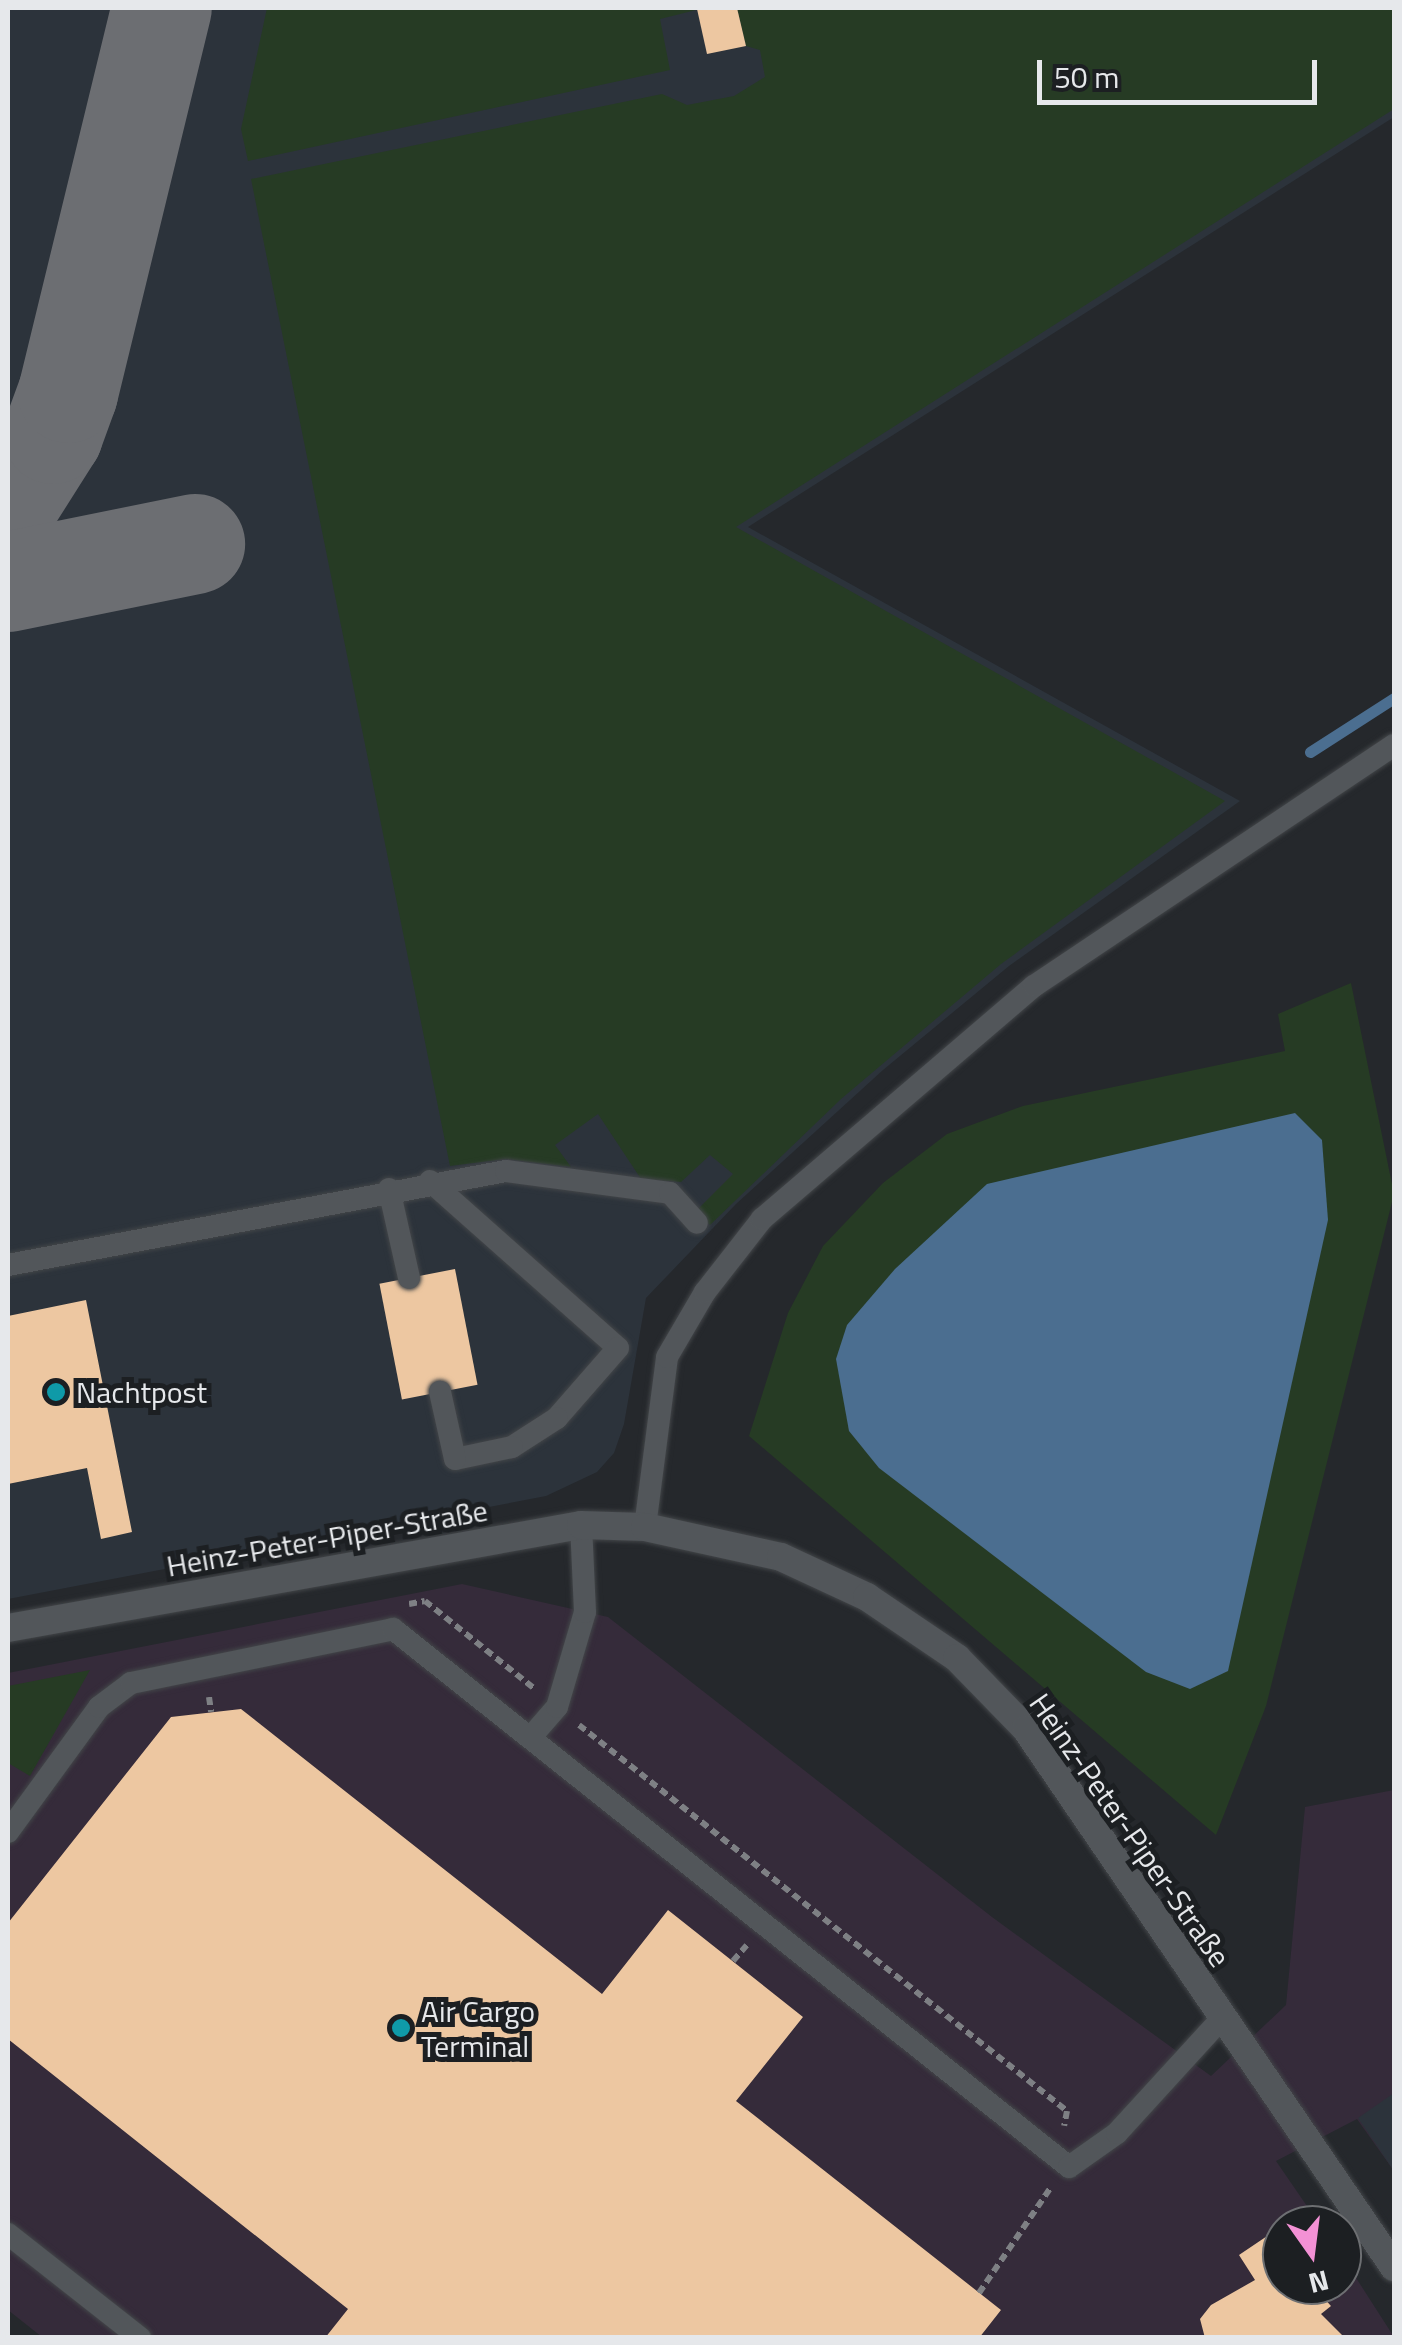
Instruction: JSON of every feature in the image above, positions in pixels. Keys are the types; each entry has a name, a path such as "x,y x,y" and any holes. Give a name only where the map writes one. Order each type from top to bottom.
{"street":[{"name":"Heinz-Peter-Piper-Straße","path":"8,1628 581,1525 645,1527 781,1558 867,1598 956,1658 1026,1729 1394,2267"}],"lane":[{"path":"645,1527 668,1357 705,1292 762,1219 1034,986 1394,745"},
{"path":"8,1265 389,1189 506,1171 670,1192 698,1223"},
{"path":"430,1182 618,1348 557,1418 512,1448 455,1459 440,1392"},
{"path":"389,1189 410,1278"},
{"path":"530,1738 558,1707 585,1612 581,1525"},
{"path":"8,1832 99,1707 131,1683 393,1629 1069,2166 1117,2133 1222,2018"},
{"path":"8,2234 140,2338"}],"shaded area":[{"path":"8,8 1394,8 1394,117 748,527 1240,801 1009,966 883,1070 736,1204 646,1298 624,1424 614,1453 597,1472 546,1496 8,1599"},
{"path":"462,1584 608,1617 992,1917 1211,2076 1286,2005 1305,1807 1394,1790 1394,2171 1357,2119 1276,2161 1306,2205 1262,2205 1262,2305 1362,2305 1362,2287 1394,2337 42,2337 8,2310 8,1673"},
{"path":"1394,2093 1394,2171 1358,2118"}],"green space":[{"path":"267,8 704,8 660,19 670,70 248,161 241,129"},
{"path":"737,8 1394,8 1394,109 736,527 1225,801 1001,964 841,1099 710,1225 696,1211 733,1174 710,1155 681,1182 641,1179 598,1114 555,1145 571,1167 506,1159 450,1166 251,179 662,94 687,105 734,96 765,77 760,50 746,46"},
{"path":"1351,983 1394,1194 1266,1706 1216,1835 749,1436 788,1313 823,1246 883,1183 947,1134 1023,1106 1285,1051 1278,1014"},
{"path":"90,1670 30,1776 8,1763 8,1686"}],"water":[{"path":"1295,1113 1322,1140 1328,1220 1228,1671 1190,1689 1146,1672 879,1468 849,1431 836,1359 847,1325 895,1269 987,1184"}],"building":[{"path":"737,8 746,46 707,54 697,9"},
{"path":"455,1269 478,1385 402,1400 379,1284"},
{"name":"Nachtpost","path":"86,1300 132,1532 101,1539 87,1468 8,1484 8,1316"},
{"name":"Air Cargo Terminal","path":"241,1709 602,1994 668,1910 803,2017 736,2101 1001,2310 979,2338 325,2338 348,2309 8,2039 8,1923 171,1717"},
{"path":"1262,2239 1262,2305 1330,2305 1321,2314 1345,2338 1205,2338 1200,2319 1211,2305 1255,2280 1239,2255"}],"waterway":[{"path":"1310,752 1394,698"}],"taxiway":[{"path":"8,505 53,434 68,393 162,8"},
{"path":"8,582 195,544"}],"place":[{"name":"Nachtpost","path":"56,1392"},
{"name":"Air Cargo Terminal","path":"401,2028"}]}
